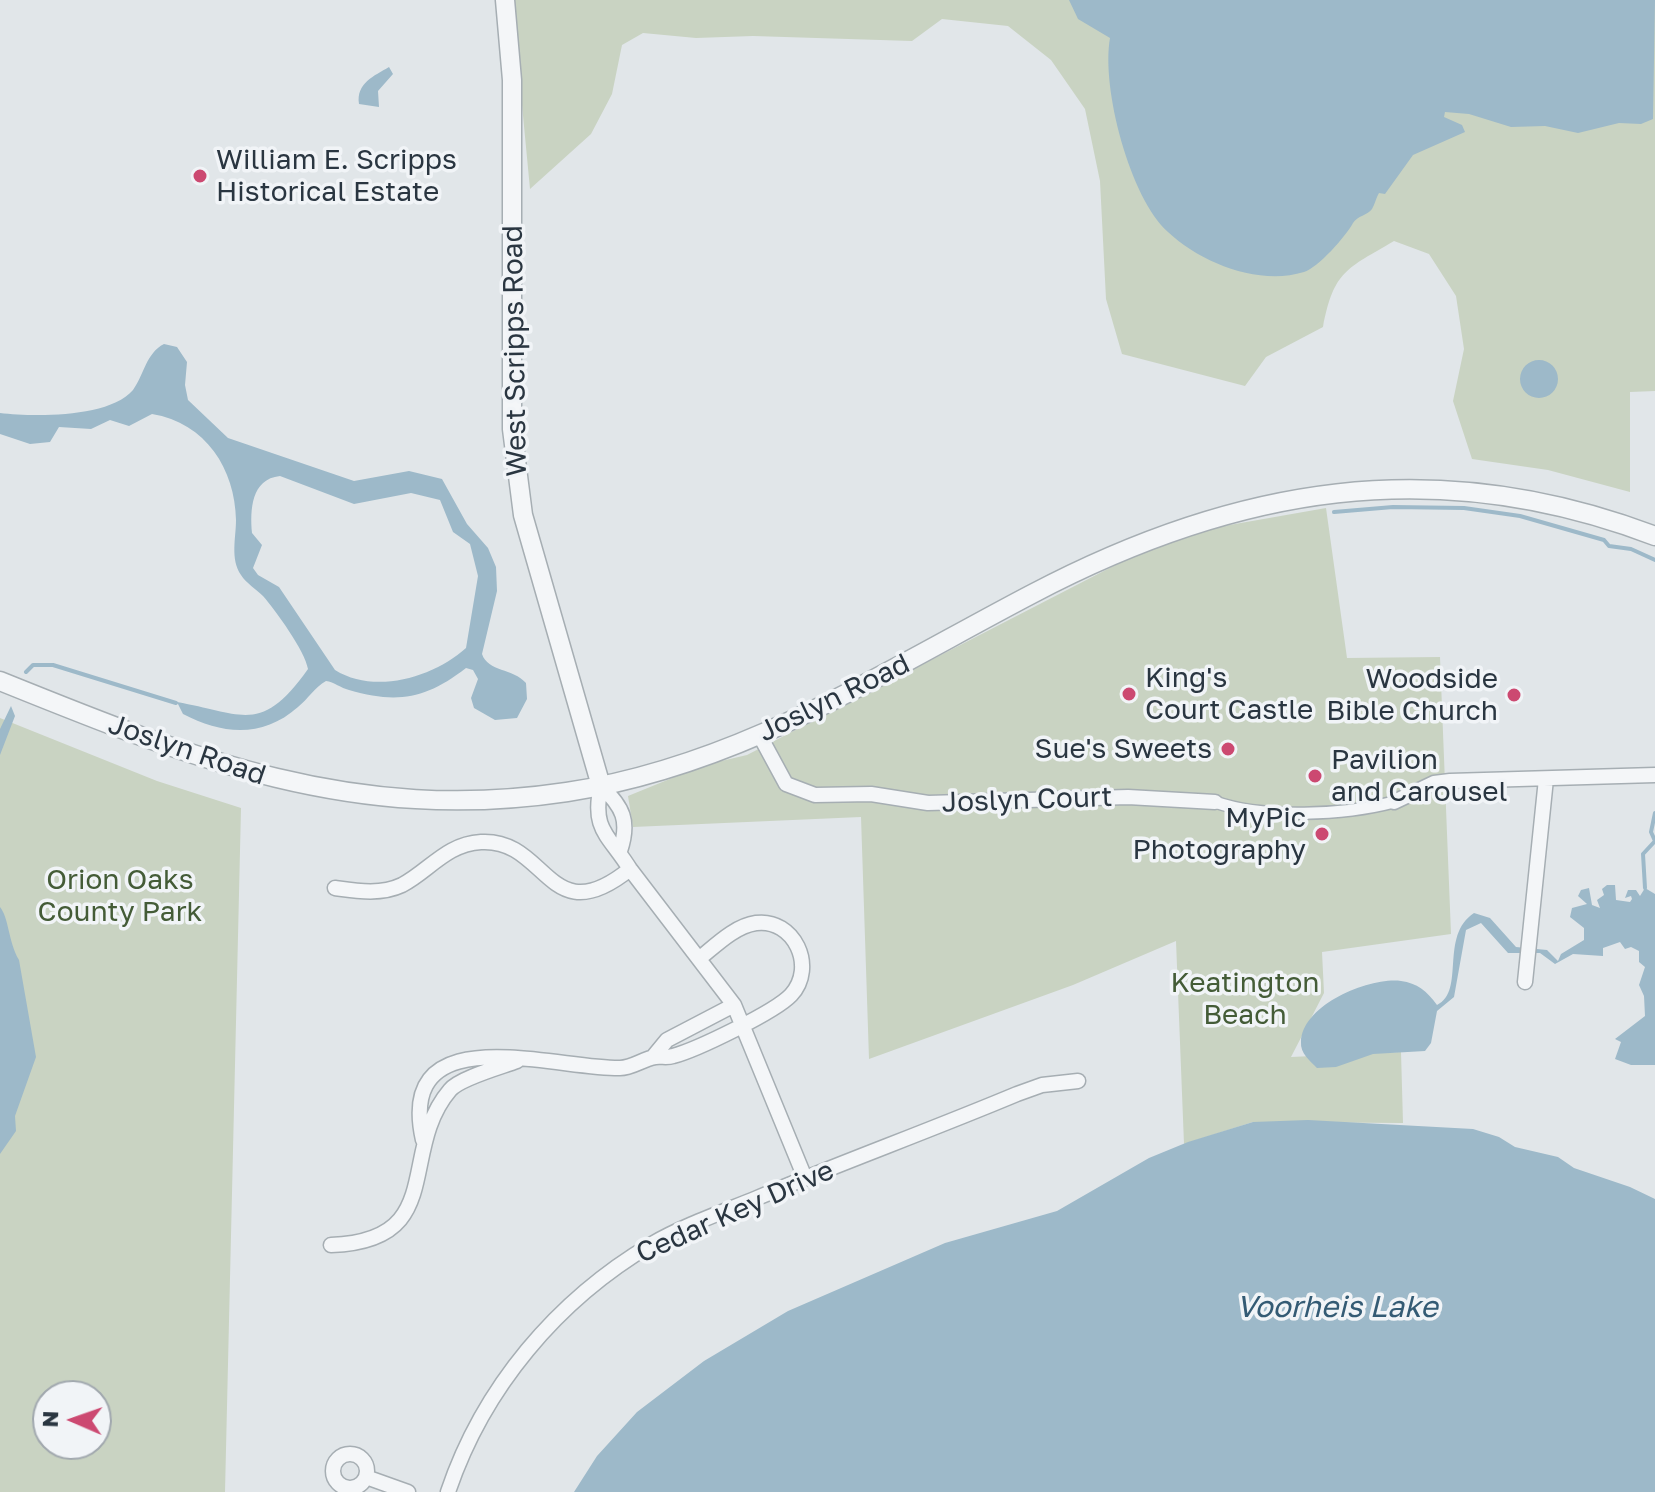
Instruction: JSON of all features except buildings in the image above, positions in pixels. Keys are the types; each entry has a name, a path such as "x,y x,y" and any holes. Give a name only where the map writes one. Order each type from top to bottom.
{"street":[{"name":"West Scripps Road","path":"505,0 512,80 512,429 515,474 531,542 601,786 596,810 603,837 620,851 630,869 734,1005 805,1178"},
{"name":"Joslyn Road","path":"0,681 239,771 330,790 458,799 530,796 601,786 685,764 760,736 833,702 1038,591 1153,537 1259,505 1318,493 1429,489 1538,502 1596,516 1655,536"},
{"name":"Joslyn Court","path":"760,736 786,784 815,795 871,794 928,803 1128,797 1215,802 1234,809 1258,811 1351,810 1394,802 1434,783 1655,775"},
{"path":"1525,982 1546,779"},
{"name":"West Scripps Road","path":"601,786 619,803 626,831 620,851"},
{"path":"335,888 389,890 403,885 441,854 482,841 520,855 570,891 588,894 610,885 630,869"},
{"path":"331,1245 356,1244 385,1231 406,1213 416,1194 423,1140 418,1119 420,1098 439,1069 458,1059 485,1056 625,1068 653,1057 672,1057 744,1024 792,994 800,979 798,945 788,931 777,925 753,924 738,929 700,958"},
{"path":"653,1057 667,1040 734,1005"},
{"path":"423,1140 452,1087 520,1060"},
{"name":"Cedar Key Drive","path":"448,1492 474,1431 500,1386 556,1318 599,1281 653,1244 805,1178 1029,1090 1078,1081"},
{"path":"366,1477 408,1492"}],"green space":[{"path":"512,0 1655,0 1655,391 1630,392 1630,492 1548,470 1472,459 1453,401 1464,349 1456,296 1429,254 1394,241 1345,273 1332,293 1323,327 1266,357 1245,386 1122,354 1106,299 1100,181 1085,109 1051,60 1008,26 942,19 912,41 753,36 696,38 643,33 622,45 612,94 591,134 530,189"},
{"name":"Keatington Beach","path":"1326,508 1347,658 1440,657 1451,934 1322,952 1324,993 1291,1057 1401,1052 1403,1123 1253,1122 1184,1144 1176,941 1073,985 869,1059 861,817 633,827 628,796 704,765 747,755 1129,558 1201,530"},
{"name":"Orion Oaks County Park","path":"0,718 157,781 241,808 225,1492 0,1492"}],"water":[{"path":"1069,0 1655,0 1653,119 1641,124 1619,123 1578,133 1545,126 1511,127 1469,114 1445,112 1444,117 1462,125 1465,132 1413,155 1385,194 1379,193 1372,209 1355,221 1317,264 1304,272 1287,276 1250,274 1197,253 1168,232 1154,216 1121,141 1110,85 1110,38 1078,19"},
{"path":"389,67 393,74 378,91 379,107 359,104 363,85"},
{"path":"164,344 177,347 187,362 185,385 188,400 228,438 354,481 409,471 442,479 467,524 488,548 496,567 497,591 482,654 490,664 526,683 527,699 517,718 495,720 474,708 471,698 478,679 473,670 466,668 438,686 410,696 382,697 326,681 285,717 257,728 228,729 183,714 177,702 236,714 264,712 292,690 308,669 302,652 282,621 238,569 234,501 230,483 214,451 188,427 152,414 129,426 110,420 91,429 59,427 50,442 30,444 0,434 0,413 70,414 107,406 122,399 133,390 158,348","holes":["280,476 354,504 411,493 440,500 453,532 470,544 478,576 466,648 438,667 386,682 368,681 335,670 279,587 258,575 253,568 262,545 252,533 252,506 258,489 270,478"]},
{"path":"1539,360 1552,366 1558,379 1552,392 1539,398 1526,392 1520,379 1526,366"},
{"path":"11,706 15,716 0,755 0,729"},
{"path":"1615,885 1616,900 1630,902 1631,896 1625,898 1628,890 1636,890 1640,896 1645,888 1655,894 1655,1065 1631,1065 1615,1059 1621,1042 1615,1039 1645,1016 1644,996 1639,985 1645,967 1639,962 1639,951 1631,947 1625,949 1620,942 1603,948 1603,956 1573,954 1555,964 1540,953 1508,953 1481,923 1466,930 1454,997 1437,1011 1431,1043 1425,1051 1373,1054 1336,1067 1317,1068 1304,1053 1301,1042 1304,1029 1313,1016 1339,996 1356,989 1388,981 1407,982 1421,988 1437,1005 1450,988 1458,935 1474,913 1490,918 1516,947 1547,950 1558,961 1561,954 1584,940 1584,928 1570,917 1572,908 1587,904 1578,896 1581,890 1589,888 1592,905 1600,908 1597,900 1604,895 1602,889"},
{"path":"0,907 19,960 36,1057 15,1116 16,1131 0,1154"},
{"name":"Voorheis Lake","path":"1308,1120 1473,1129 1499,1137 1515,1147 1558,1157 1574,1168 1655,1199 1655,1492 574,1492 597,1456 637,1412 704,1361 788,1311 945,1243 1057,1211 1149,1158 1188,1142 1253,1122"}],"waterway":[{"path":"1334,512 1393,507 1464,508 1520,516 1604,540 1609,546 1631,549 1655,560"},
{"path":"26,672 33,665 53,665 176,703"},
{"path":"1645,888 1643,854 1655,841 1651,832 1655,813"}],"place":[{"name":"William E. Scripps Historical Estate","path":"200,176"},
{"name":"King's Court Castle","path":"1129,694"},
{"name":"Woodside Bible Church","path":"1514,695"},
{"name":"Sue's Sweets","path":"1228,749"},
{"name":"Pavilion and Carousel","path":"1315,776"},
{"name":"MyPic Photography","path":"1322,834"}]}
